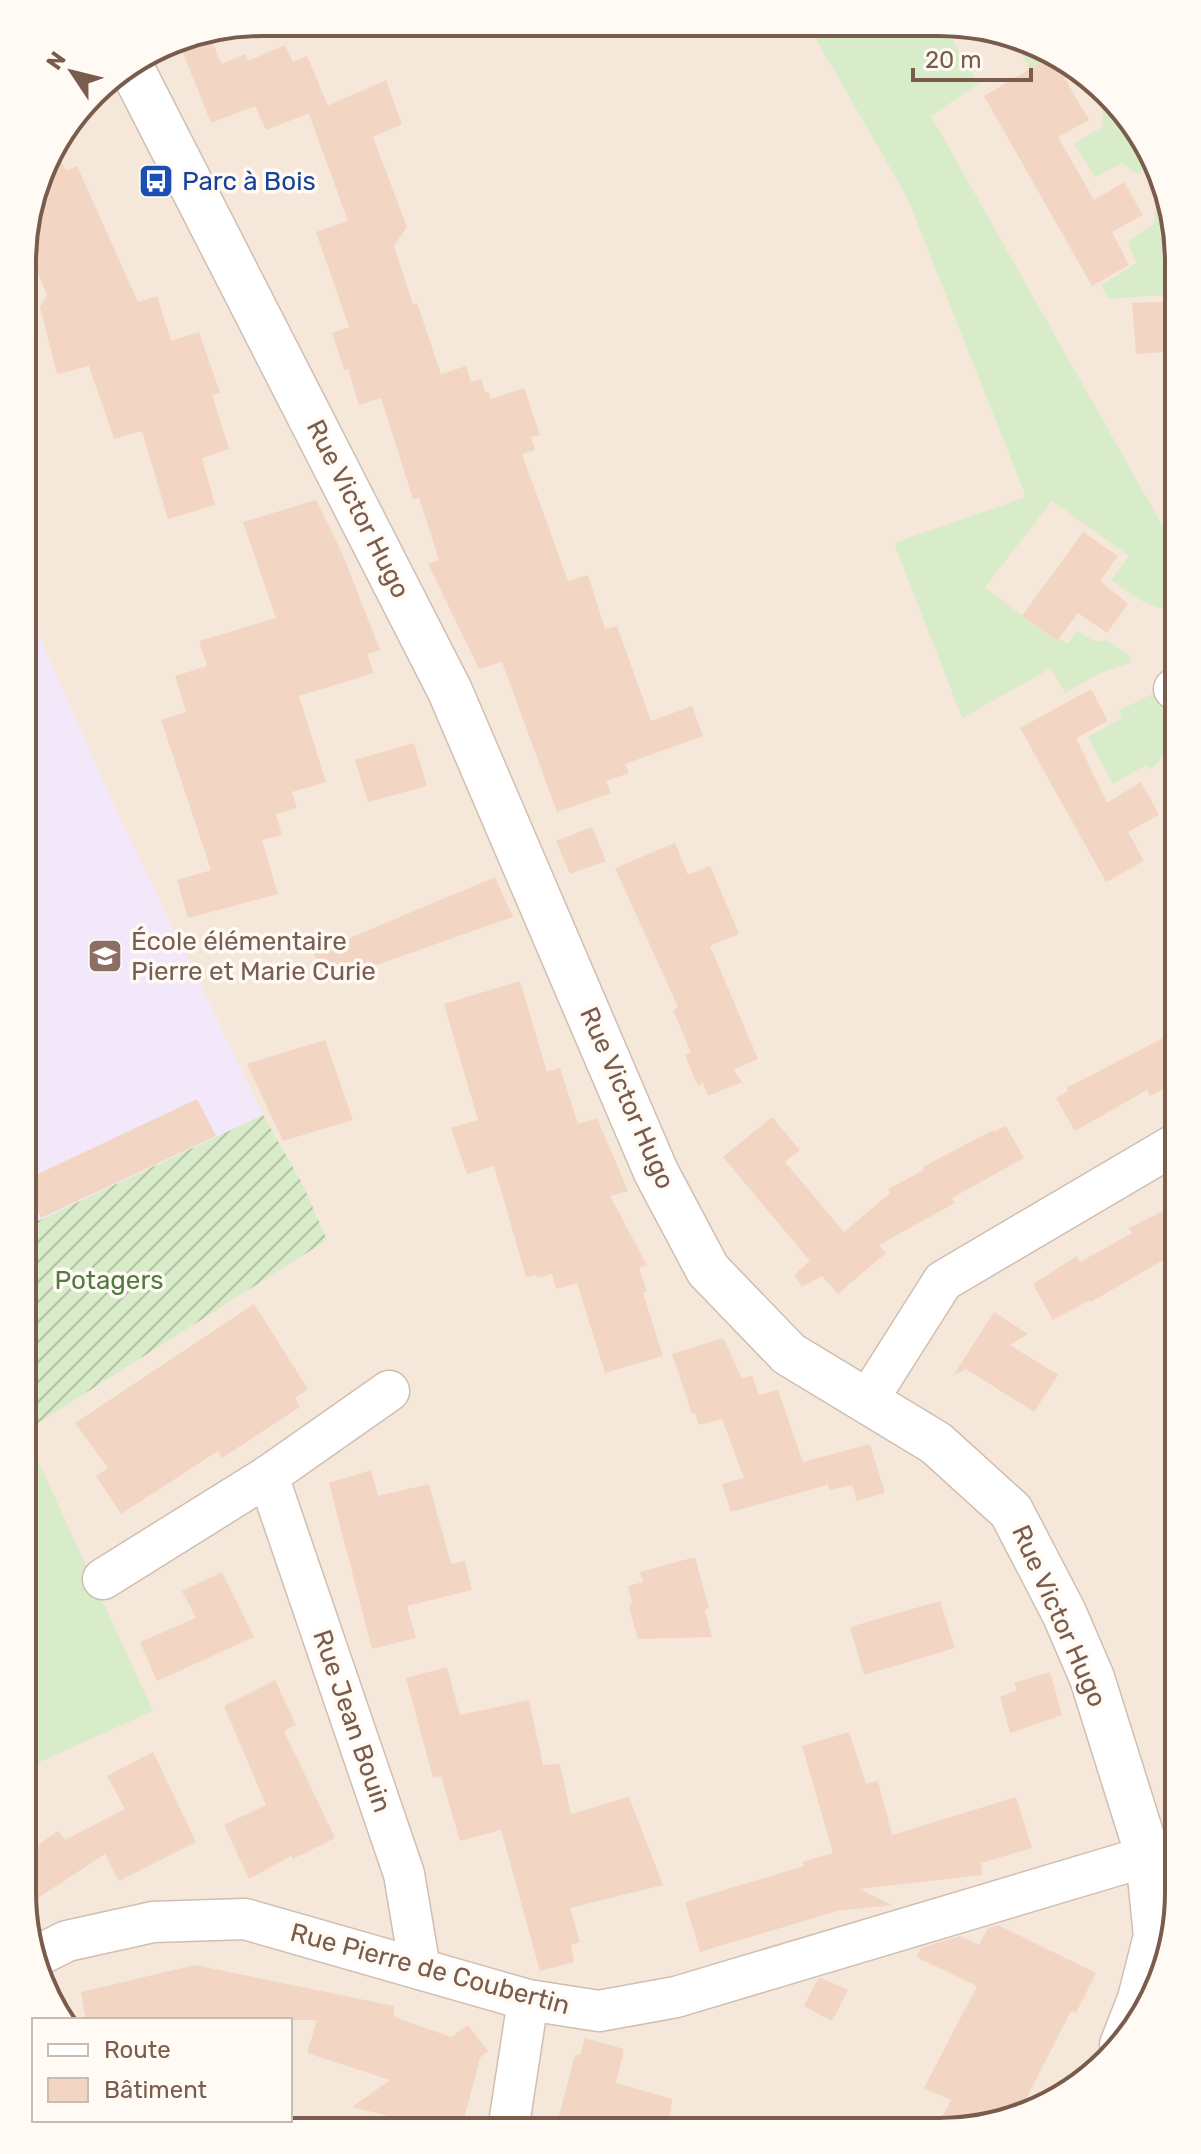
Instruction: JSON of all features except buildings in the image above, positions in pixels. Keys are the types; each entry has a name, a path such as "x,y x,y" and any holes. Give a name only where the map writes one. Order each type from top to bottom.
{"street":[{"name":"Rue Victor Hugo","path":"135,75 450,691 656,1172 708,1270 789,1354 936,1443 1011,1511 1064,1613 1092,1678 1148,1856 1156,1936 1142,1991"},
{"path":"867,1401 943,1281 1165,1150"},
{"path":"103,1579 268,1476 389,1391"},
{"name":"Rue Jean Bouin","path":"268,1476 404,1874 420,1969"},
{"name":"Rue Pierre de Coubertin","path":"44,1952 67,1941 153,1922 245,1919 528,2000 599,2011 676,1997 1148,1856"},
{"path":"510,2118 528,2000"}],"shaded area":[{"path":"247,36 939,36 983,40 1039,59 1088,92 1127,136 1153,189 1161,218 1165,262 1165,1907 1161,1936 1148,1979 1118,2030 1088,2062 1065,2080 1012,2106 954,2118 292,2118 292,2018 74,2018 48,1965 38,1922 36,1892 38,232 53,175 74,136 92,113 112,112 112,93 149,66 203,44"},
{"name":"École élémentaire Pierre et Marie Curie","path":"36,628 110,797 263,1115 36,1222"}],"green space":[{"path":"814,36 951,37 978,84 931,116 1165,530 1165,609 1135,597 1111,580 1129,556 1052,501 985,587 1057,642 1060,639 1068,644 1077,630 1095,641 1107,640 1130,656 1132,662 1102,672 1065,693 1051,668 962,718 894,543 1026,497 908,199"},
{"path":"1020,51 1058,70 1037,82"},
{"path":"1102,109 1109,113 1127,136 1142,162 1145,169 1137,174 1123,163 1095,177 1074,144 1103,126"},
{"path":"1156,206 1163,232 1165,295 1108,299 1101,285 1137,263 1127,242 1154,224"},
{"path":"1158,691 1165,706 1165,752 1151,769 1146,765 1113,784 1088,737 1122,718 1118,711"},
{"name":"Potagers","path":"263,1115 303,1185 327,1240 36,1424 36,1222"},
{"path":"36,1456 153,1711 36,1764"}],"place":[{"name":"Parc à Bois","path":"156,181"},
{"name":"École élémentaire Pierre et Marie Curie","path":"105,956"}]}
